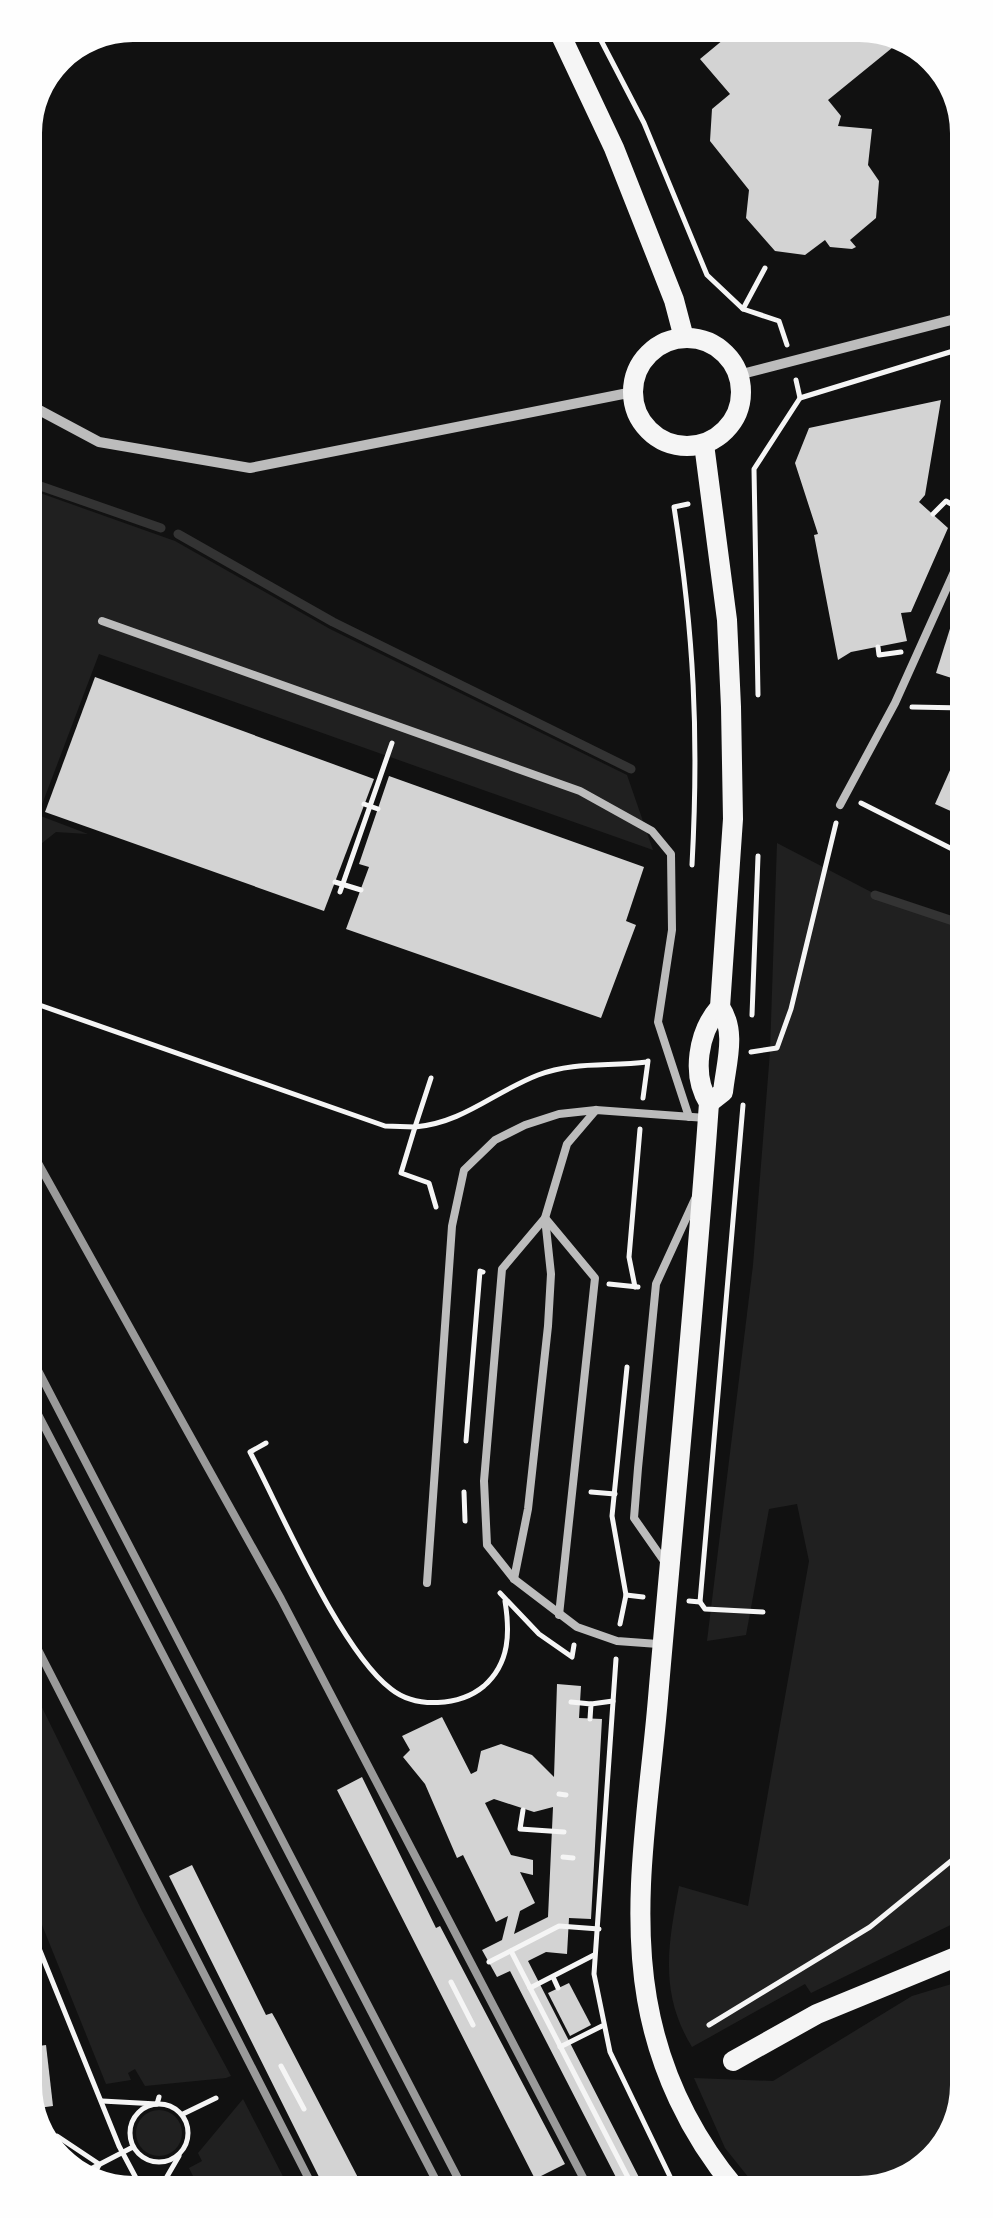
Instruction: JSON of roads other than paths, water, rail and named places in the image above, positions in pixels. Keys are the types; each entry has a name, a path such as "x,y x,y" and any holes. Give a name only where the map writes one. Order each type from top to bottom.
{"main road":[{"path":"564,43 614,148 674,300 684,338"},
{"path":"684,338 717,348 738,375 741,396 736,416 723,433 704,444 664,442 648,430 636,412 632,392 636,372 648,355 664,343 684,338"},
{"path":"704,444 727,620 732,819 720,1007 731,1023 723,1092 702,1113 703,1182 667,1566 643,1881 646,1997 666,2071 684,2112 727,2176"},
{"path":"733,2061 817,2014 950,1959"}],"street":[{"path":"738,375 950,320"},
{"path":"43,412 99,442 250,468 632,392"}],"lane":[{"path":"840,805 895,703 950,583"},
{"path":"102,620 580,791 652,831 671,854 672,930 658,1022 666,1051 702,1113"},
{"path":"428,1583 452,1226 464,1170 495,1140 559,1114 596,1110 702,1113"},
{"path":"514,1579 528,1509 548,1326 551,1274 545,1218 567,1144 596,1110"},
{"path":"667,1566 634,1518 638,1468 656,1284 703,1182"},
{"path":"545,1218 502,1269 500,1280 484,1505 487,1545 514,1579 576,1627 617,1642 663,1644"},
{"path":"545,1218 594,1278 560,1615"}],"waterway":[{"path":"43,487 161,528"},
{"path":"178,534 333,622 631,769"},
{"path":"875,895 950,920"}],"railway":[{"path":"42,1171 281,1599 582,2176"},
{"path":"42,1379 456,2175"},
{"path":"42,1423 433,2175"},
{"path":"42,1658 307,2175"}]}
